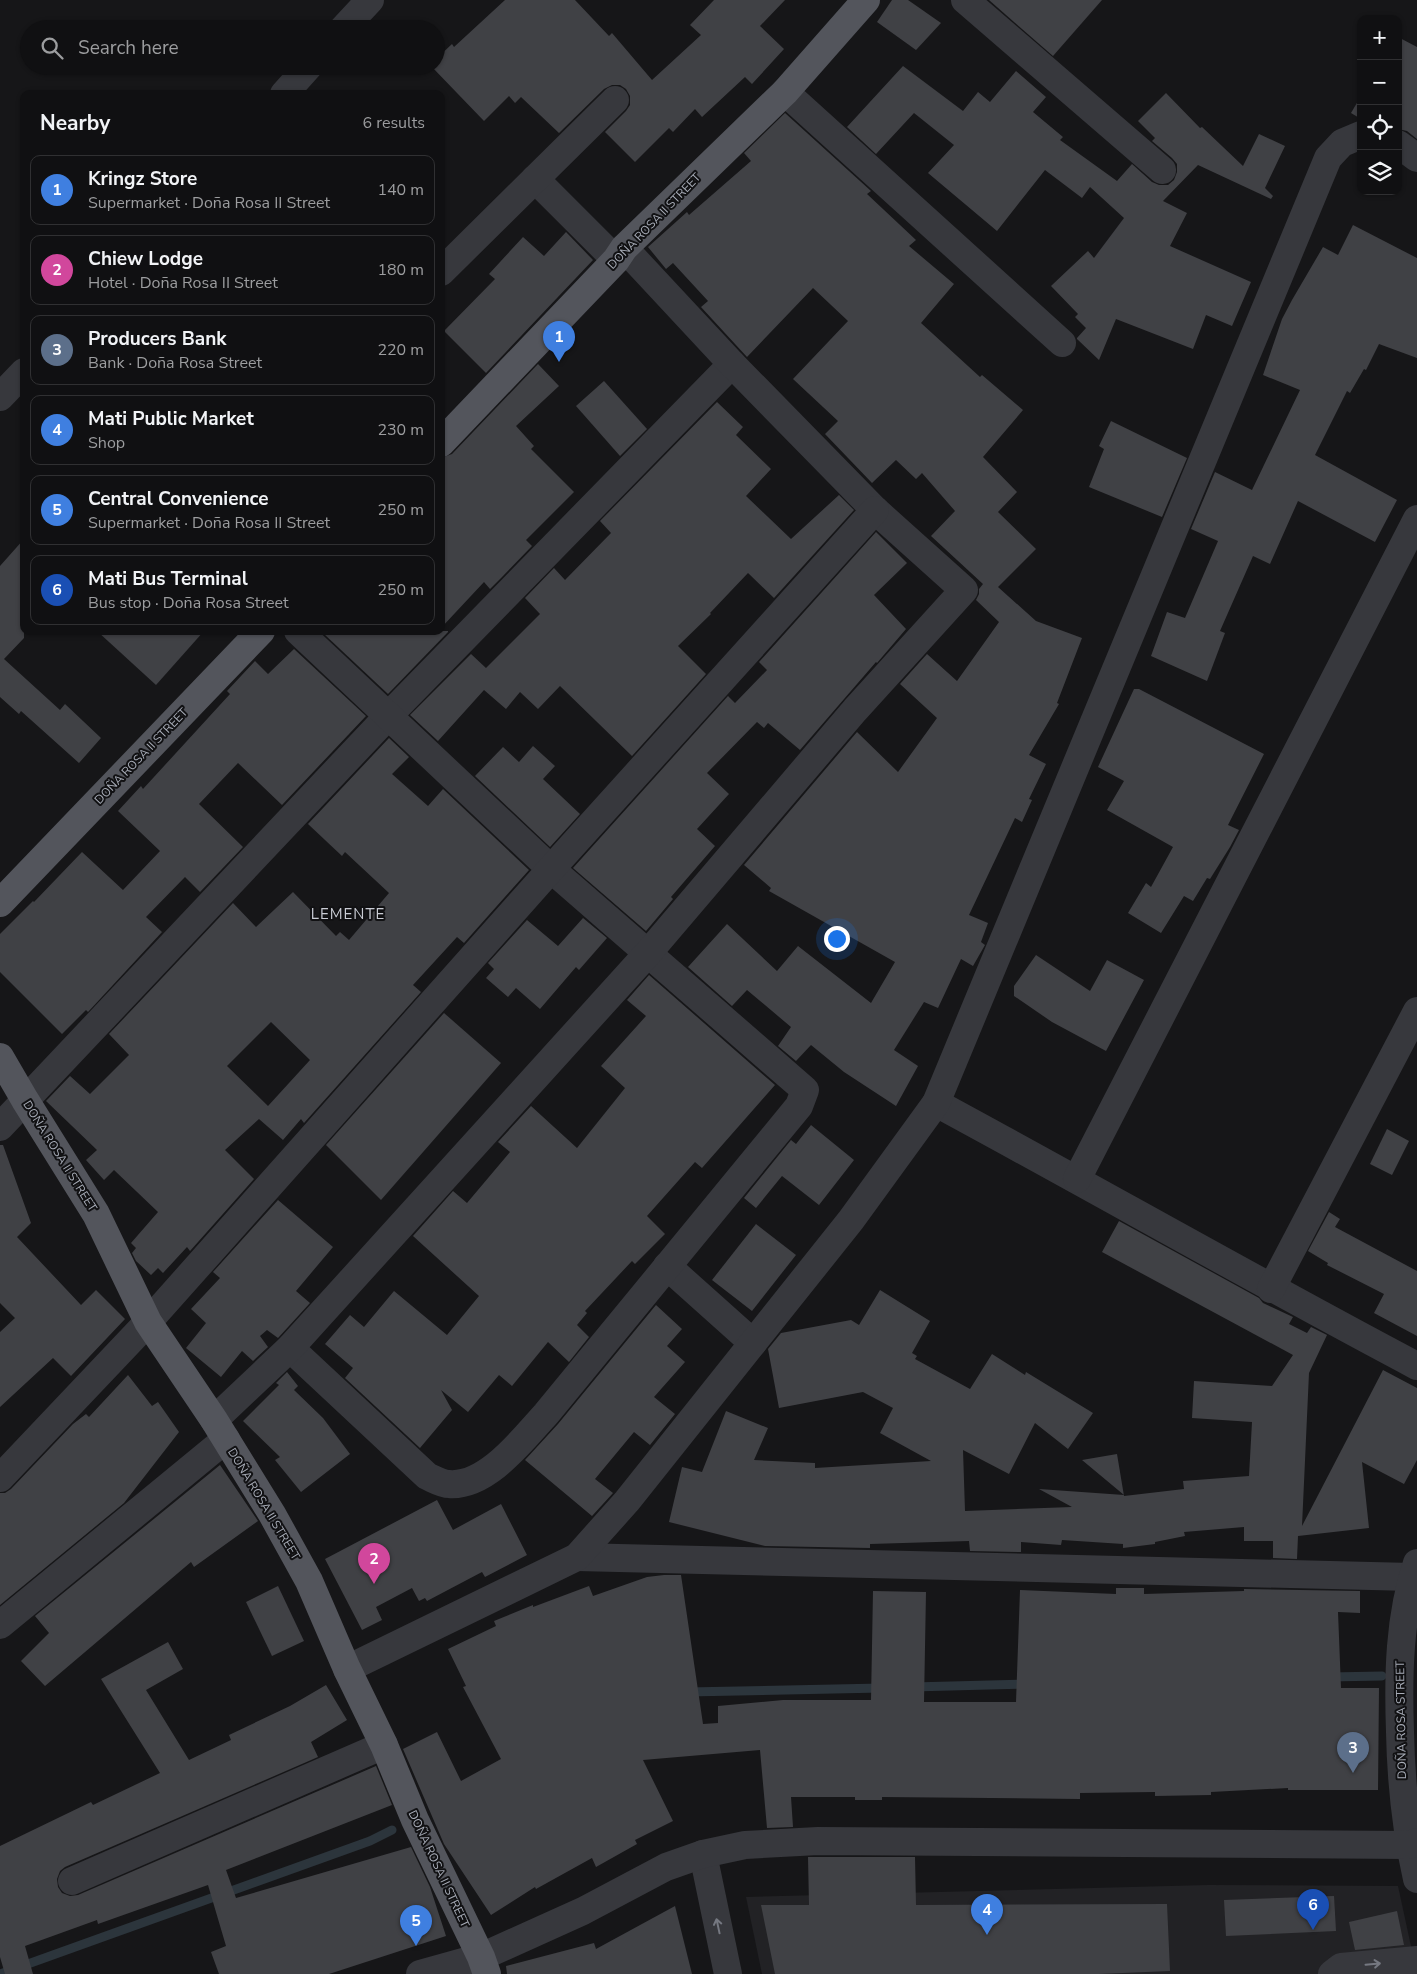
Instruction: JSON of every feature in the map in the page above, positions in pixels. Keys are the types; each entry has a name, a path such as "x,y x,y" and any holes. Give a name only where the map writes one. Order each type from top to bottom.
{"main road":[{"name":"DOÑA ROSA II STREET","path":"445,439 620,254 785,92 866,0"},
{"name":"DOÑA ROSA II STREET","path":"0,903 257,635"},
{"name":"DOÑA ROSA II STREET","path":"0,1057 96,1214 148,1322 220,1430 272,1514 309,1581 347,1669 384,1745 415,1820 484,1966"}],"street":[{"path":"351,20 370,0"},
{"path":"965,0 1162,170"},
{"path":"288,90 301,75"},
{"path":"785,92 1062,343"},
{"path":"445,268 615,100"},
{"path":"347,1669 577,1557 627,1501 851,1220 936,1103 1328,158 1342,143 1357,137"},
{"path":"1402,147 1417,158"},
{"path":"0,1625 220,1430 290,1348 649,952 855,710 964,590 875,510 732,364 620,254 535,180"},
{"path":"0,1127 389,715 732,364"},
{"path":"0,397 20,376"},
{"path":"0,1478 148,1322 551,869 875,510"},
{"path":"1077,1179 1417,519"},
{"path":"290,1348 427,1476 448,1484 465,1483 486,1472 515,1448 546,1414 799,1106 805,1090 649,952 551,869 302,635"},
{"path":"1270,1289 1417,1011"},
{"path":"936,1103 1077,1179 1270,1289 1417,1366"},
{"path":"667,1266 753,1343"},
{"path":"577,1557 1415,1570"},
{"name":"DOÑA ROSA STREET","path":"1415,1570 1402,1634 1399,1680 1404,1812 1413,1843 1417,1878"},
{"path":"72,1881 384,1745"},
{"path":"420,1974 484,1966 635,1882 666,1867 704,1854 745,1845 818,1841 1413,1843"},
{"path":"704,1854 728,1974"},
{"path":"1332,1974 1341,1968 1417,1960"}],"shaded area":[{"path":"1208,1885 1398,1886 1417,1974 762,1974 746,1897"}],"building":[{"path":"505,0 575,0 609,36 612,33 652,80 701,35 690,25 714,0 785,0 760,26 784,49 752,84 745,77 702,117 695,109 673,132 669,128 635,162 605,132 630,105 630,96 626,89 620,85 612,85 604,89 559,133 521,97 515,103 509,96 484,121 440,75 445,75 445,51 452,44 454,47"},
{"path":"892,0 908,0 941,23 916,50 877,22"},
{"path":"989,0 1102,0 1053,56"},
{"path":"1402,39 1417,47 1417,139 1407,131 1402,130"},
{"path":"903,66 963,111 978,92 990,102 1016,71 1046,97 1033,112 1063,137 1060,140 1117,181 1132,164 1152,182 1159,185 1168,185 1174,180 1177,164 1152,141 1155,138 1138,121 1166,93 1200,128 1202,127 1243,166 1259,134 1285,146 1265,188 1273,196 1271,199 1198,165 1163,201 1187,213 1170,246 1251,282 1232,326 1206,315 1193,349 1116,319 1099,360 1077,339 1086,328 1075,317 1078,314 1051,286 1088,251 1094,258 1124,218 1090,187 1082,198 1045,170 997,231 928,173 954,145 914,113 876,154 847,127"},
{"path":"1357,103 1357,117 1351,113"},
{"path":"785,113 871,191 867,194 916,240 909,246 954,284 921,323 980,377 982,375 1023,410 983,457 1017,492 998,512 1036,549 998,587 1036,621 1082,638 1057,703 1059,704 1029,755 1046,764 1029,799 1032,800 1022,822 1015,818 969,915 988,923 981,942 985,945 973,966 961,959 938,1008 924,1002 894,1050 918,1066 896,1106 844,1072 811,1045 796,1061 778,1046 791,1027 747,990 732,1006 688,967 727,924 777,971 798,946 871,1003 895,962 769,891 771,888 744,865 857,732 898,772 937,718 900,684 927,654 957,681 999,622 976,600 979,589 983,584 931,536 955,511 922,473 916,479 896,460 872,483 825,434 838,421 793,379 848,321 813,288 747,357 701,307 708,301 673,263 666,269 648,247 687,212 689,215 751,161 744,153"},
{"path":"1353,225 1417,258 1417,358 1379,344 1366,370 1364,369 1350,393 1347,391 1315,455 1397,500 1375,542 1298,501 1270,564 1253,556 1220,631 1225,633 1207,681 1151,656 1167,612 1185,618 1218,541 1191,529 1215,472 1252,490 1300,390 1263,375 1282,319 1323,247 1338,255"},
{"path":"566,232 593,260 486,373 445,330 495,279 489,274 523,237 544,256"},
{"path":"538,364 559,386 516,426 534,446 531,449 574,492 526,540 532,546 503,576 490,589 484,582 445,624 445,457 452,454"},
{"path":"604,381 647,429 620,456 576,406"},
{"path":"717,402 743,427 736,435 771,469 746,496 791,539 839,495 854,510 774,598 748,573 711,614 678,646 706,674 632,756 560,686 538,709 520,692 506,709 484,690 438,741 410,715 471,654 486,668 540,614 525,598 554,568 565,580 611,533 600,521"},
{"path":"1111,421 1187,458 1162,517 1089,487 1104,449 1099,446"},
{"path":"876,532 907,563 874,595 906,629 800,750 768,723 764,728 757,722 707,773 729,794 697,829 715,846 671,897 673,899 646,931 573,868 728,696 735,703 767,670 759,662"},
{"path":"20,544 20,635 24,635 24,638 4,659 60,710 65,704 101,738 79,763 21,711 19,714 0,697 0,566"},
{"path":"445,631 448,631 448,632 388,694 325,635 445,635"},
{"path":"101,635 200,635 156,685"},
{"path":"294,649 366,716 282,805 238,763 199,804 243,847 200,892 185,877 146,917 162,932 88,1012 86,1010 62,1034 0,972 0,934 82,852 123,890 160,851 118,811 141,786 143,789 230,694 227,691 255,661 268,674"},
{"path":"1134,689 1139,689 1264,754 1228,825 1239,830 1230,847 1210,879 1207,878 1193,901 1184,896 1161,933 1128,913 1146,883 1151,887 1173,847 1107,810 1124,781 1098,767"},
{"path":"389,738 409,757 392,774 428,806 443,789 529,870 464,943 457,937 413,985 421,992 304,1123 301,1119 283,1140 259,1119 225,1150 254,1179 190,1251 187,1247 163,1273 158,1268 151,1275 136,1261 132,1253 136,1248 131,1243 158,1212 114,1170 104,1180 86,1160 97,1150 46,1101 70,1076 90,1094 129,1055 109,1034 233,903 256,927 293,892 336,936 340,932 349,940 389,893 345,852 342,856 308,824","holes":["271,1022 310,1060 268,1106 227,1066"]},
{"path":"533,746 555,766 543,779 580,814 550,847 475,776 503,747 519,762"},
{"path":"583,918 607,938 579,970 576,967 540,1009 516,988 508,997 486,978 494,969 488,963 527,920 558,946"},
{"path":"1036,955 1090,991 1107,960 1144,980 1106,1051 1052,1022 1014,996 1014,986"},
{"path":"649,975 775,1085 702,1168 695,1162 647,1216 665,1234 635,1264 632,1261 585,1311 587,1313 577,1325 589,1337 569,1362 548,1342 512,1386 499,1375 468,1412 441,1390 452,1410 420,1448 345,1378 353,1368 325,1344 350,1315 364,1327 394,1291 447,1335 479,1296 413,1236 453,1191 467,1203 510,1152 498,1142 531,1106 577,1148 625,1088 601,1066 646,1016 627,1000"},
{"path":"444,1013 501,1063 381,1200 326,1145"},
{"path":"811,1125 854,1160 819,1205 782,1176 756,1208 744,1198 791,1140 796,1144"},
{"path":"1387,1129 1409,1141 1392,1175 1370,1164"},
{"path":"0,1145 3,1145 31,1223 17,1237 81,1305 96,1290 125,1319 71,1376 53,1358 0,1407 0,1332 15,1318 0,1303"},
{"path":"278,1200 333,1247 296,1291 310,1303 278,1338 267,1330 260,1336 268,1347 253,1361 242,1351 221,1377 186,1348 206,1323 191,1309 220,1278 213,1272"},
{"path":"1329,1212 1340,1219 1335,1227 1417,1271 1417,1336 1374,1313 1384,1294 1327,1265 1328,1263 1308,1251"},
{"path":"1119,1221 1259,1298 1263,1303 1293,1317 1289,1324 1307,1333 1311,1327 1327,1335 1309,1373 1302,1526 1383,1370 1417,1388 1417,1460 1404,1484 1362,1462 1369,1528 1298,1536 1297,1559 1273,1558 1273,1541 1244,1541 1244,1527 1184,1532 1185,1536 1155,1542 1155,1544 1123,1548 1123,1544 1062,1540 1061,1545 1021,1542 1021,1552 970,1551 969,1541 870,1544 870,1548 765,1546 669,1522 682,1467 702,1472 726,1411 768,1428 754,1460 815,1463 815,1468 931,1461 880,1433 893,1408 863,1392 779,1408 768,1349 781,1333 851,1320 859,1325 880,1290 930,1321 912,1353 917,1356 915,1359 970,1389 992,1354 1025,1375 1026,1372 1093,1413 1068,1449 1035,1423 1009,1474 963,1450 965,1511 1072,1507 1039,1489 1124,1496 1184,1489 1183,1481 1249,1476 1252,1422 1192,1418 1194,1381 1272,1386 1293,1355 1102,1252"},
{"path":"756,1224 796,1255 752,1311 712,1280"},
{"path":"656,1305 682,1329 667,1346 685,1362 654,1397 675,1414 650,1445 634,1432 595,1479 613,1493 592,1516 525,1460 558,1424"},
{"path":"287,1372 298,1386 294,1390 323,1418 350,1454 301,1492 275,1460 280,1457 243,1421 279,1385 276,1383"},
{"path":"128,1375 152,1406 158,1402 179,1432 124,1503 0,1605 0,1493 5,1493 11,1489 73,1424 86,1414 89,1417"},
{"path":"1117,1454 1124,1495 1082,1460"},
{"path":"220,1465 258,1521 194,1567 191,1562 45,1686 21,1661 49,1633 35,1616"},
{"path":"437,1500 453,1530 501,1504 527,1555 485,1577 482,1572 427,1601 425,1598 419,1601 412,1588 376,1607 382,1620 362,1630 325,1559"},
{"path":"681,1575 703,1724 718,1723 718,1706 783,1700 871,1700 873,1591 926,1592 924,1702 1016,1702 1020,1590 1116,1594 1116,1588 1144,1588 1144,1594 1244,1591 1244,1589 1360,1591 1360,1613 1338,1612 1341,1688 1379,1688 1378,1790 1288,1790 1288,1788 1211,1792 1211,1795 1155,1796 1155,1792 1080,1793 1080,1799 882,1797 882,1800 855,1800 855,1797 791,1797 793,1827 767,1828 760,1750 643,1760 673,1821 635,1840 637,1844 596,1867 592,1858 536,1889 535,1887 491,1915 444,1844 403,1749 437,1732 461,1781 501,1759 463,1687 466,1686 448,1649 496,1626 494,1621 533,1605 533,1607 589,1586 593,1596 647,1577"},
{"path":"278,1586 304,1641 272,1656 246,1602"},
{"path":"168,1642 183,1669 146,1690 189,1760 231,1740 229,1735 290,1706 326,1685 347,1720 311,1742 318,1757 65,1867 60,1871 57,1879 58,1887 62,1893 70,1896 78,1895 376,1766 392,1805 226,1870 236,1898 411,1847 430,1887 446,1936 329,1974 219,1974 211,1952 226,1946 208,1885 98,1924 97,1920 25,1946 33,1974 5,1974 0,1957 0,1846 91,1802 93,1805 160,1773 101,1679"},
{"path":"808,1857 915,1857 916,1905 1167,1904 1170,1971 1099,1974 775,1974 761,1905 809,1905"},
{"path":"1334,1896 1336,1931 1226,1936 1224,1900"},
{"path":"675,1906 692,1974 507,1974 506,1966 594,1943 596,1949"},
{"path":"1397,1911 1404,1945 1355,1950 1349,1922"}],"waterway":[{"path":"1329,1677 1382,1676"},
{"path":"912,1687 1027,1684"},
{"path":"687,1692 882,1688"},
{"path":"0,1974 370,1841 392,1830"}],"place":[{"name":"Kringz Store","path":"559,362"},
{"name":"Chiew Lodge","path":"374,1584"},
{"name":"Producers Bank","path":"1353,1773"},
{"name":"Mati Bus Terminal","path":"1313,1930"},
{"name":"Mati Public Market","path":"987,1935"},
{"name":"Central Convenience","path":"416,1946"}],"district":[{"name":"LEMENTE","path":"348,914"}]}
